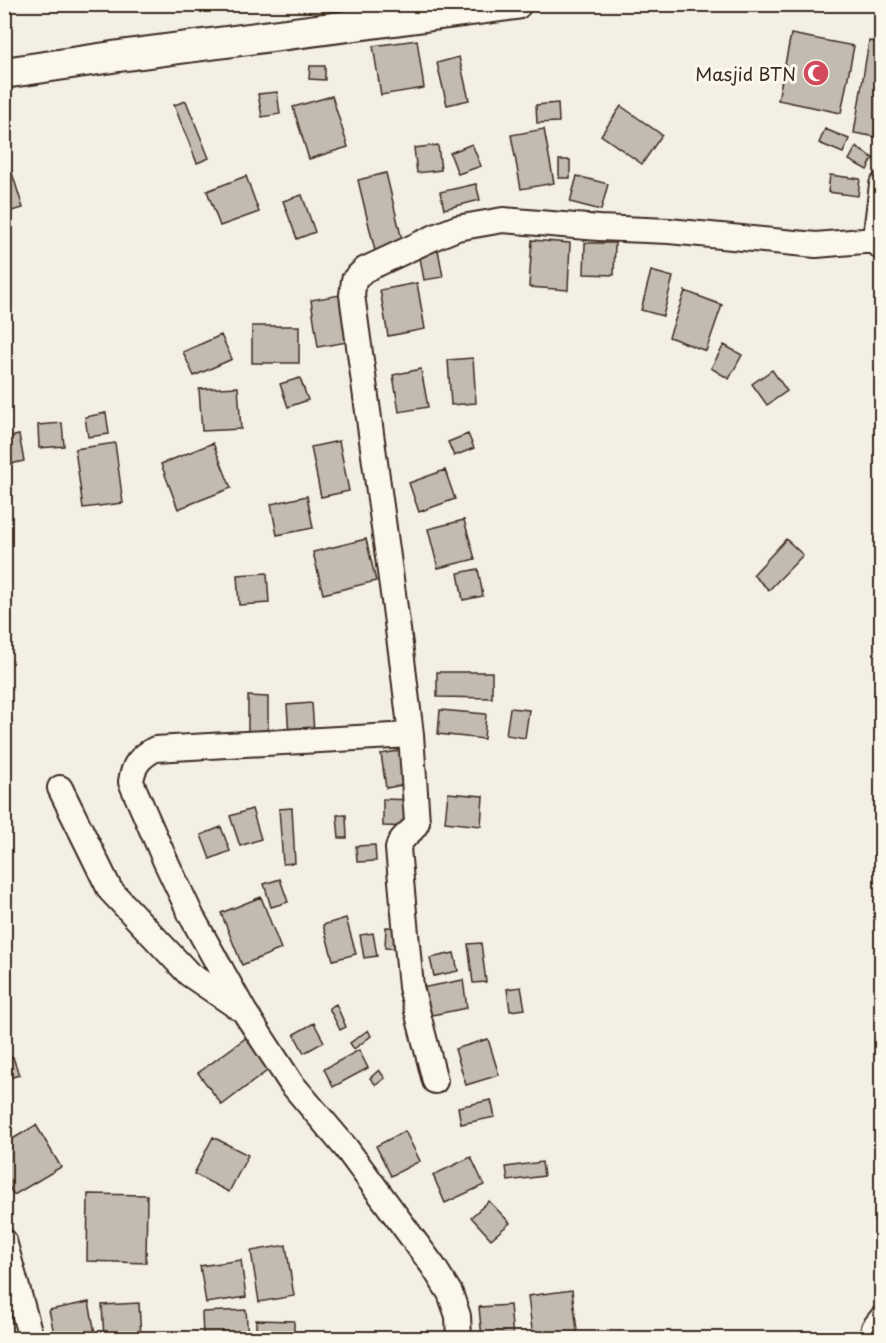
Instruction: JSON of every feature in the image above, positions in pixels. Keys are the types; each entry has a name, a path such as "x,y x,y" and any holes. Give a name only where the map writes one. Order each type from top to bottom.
{"street":[{"path":"4,58 402,4"},
{"path":"4,73 516,4"},
{"path":"435,1081 411,987 398,849 404,835 415,828 417,822 411,735 352,295 352,287 357,276 364,270 406,250 458,228 503,220 669,231 816,245 878,244 882,185"},
{"path":"411,735 155,749 138,760 132,770 132,782 192,917 244,1011 291,1083 346,1148 433,1266 450,1293 458,1316 459,1338"},
{"path":"60,788 110,890 189,974 244,1011"},
{"path":"4,1241 31,1338"},
{"path":"872,1338 874,1328 882,1318"}],"building":[{"name":"Masjid BTN","path":"791,34 854,46 841,113 778,100"},
{"path":"417,40 424,88 381,95 373,46"},
{"path":"869,41 882,43 882,138 854,133"},
{"path":"459,57 469,100 447,105 437,63"},
{"path":"310,66 325,66 325,80 309,79"},
{"path":"277,92 280,114 262,117 258,94"},
{"path":"332,96 348,147 309,159 293,107"},
{"path":"186,101 209,158 197,163 174,105"},
{"path":"558,103 559,122 537,123 536,105"},
{"path":"621,106 662,135 642,164 601,135"},
{"path":"544,129 554,183 521,189 511,135"},
{"path":"825,129 849,139 843,153 819,143"},
{"path":"472,144 481,166 458,174 450,153"},
{"path":"438,145 441,170 417,173 414,148"},
{"path":"4,147 23,208 4,213"},
{"path":"856,147 873,158 867,170 849,160"},
{"path":"559,160 570,160 570,178 559,178"},
{"path":"386,173 403,244 375,251 358,180"},
{"path":"830,175 860,179 858,196 828,192"},
{"path":"246,176 259,212 220,226 207,191"},
{"path":"577,176 608,184 601,210 570,202"},
{"path":"476,184 480,200 444,209 440,192"},
{"path":"302,195 315,232 297,239 283,201"},
{"path":"532,240 570,243 568,290 529,287"},
{"path":"585,243 615,243 614,275 584,274"},
{"path":"437,244 443,277 424,280 418,247"},
{"path":"651,271 673,277 663,316 641,310"},
{"path":"417,283 425,329 388,336 380,290"},
{"path":"685,291 722,305 706,351 669,337"},
{"path":"340,295 348,342 318,347 311,300"},
{"path":"252,326 299,326 299,363 252,363"},
{"path":"221,335 232,359 194,376 183,352"},
{"path":"724,345 742,355 729,379 711,368"},
{"path":"473,358 476,403 451,405 448,360"},
{"path":"421,369 428,407 399,412 393,375"},
{"path":"772,370 787,391 767,405 752,384"},
{"path":"300,378 308,400 288,407 280,384"},
{"path":"238,387 241,429 202,431 199,389"},
{"path":"106,413 109,434 88,437 85,417"},
{"path":"62,423 64,446 39,448 38,425"},
{"path":"468,434 474,448 454,456 448,442"},
{"path":"19,435 24,461 6,465 4,438"},
{"path":"339,441 349,491 321,497 311,447"},
{"path":"115,443 123,503 83,508 75,449"},
{"path":"213,443 231,488 178,509 161,464"},
{"path":"445,470 455,499 419,512 409,483"},
{"path":"307,496 313,528 277,535 271,504"},
{"path":"464,520 475,559 438,568 428,529"},
{"path":"366,539 376,581 323,594 313,552"},
{"path":"786,539 803,555 769,590 753,575"},
{"path":"478,569 483,596 463,600 458,573"},
{"path":"267,573 269,603 239,605 237,575"},
{"path":"437,672 492,672 492,698 437,697"},
{"path":"248,696 268,697 268,737 248,737"},
{"path":"312,703 314,733 289,735 287,705"},
{"path":"510,708 529,710 525,738 506,735"},
{"path":"440,710 486,714 484,739 438,734"},
{"path":"403,750 408,784 386,788 381,754"},
{"path":"448,793 483,796 481,826 445,822"},
{"path":"383,799 415,800 414,827 383,826"},
{"path":"292,808 295,863 283,864 279,809"},
{"path":"252,809 261,839 240,846 230,816"},
{"path":"337,815 346,815 347,838 339,838"},
{"path":"221,827 230,851 210,859 201,835"},
{"path":"375,845 376,861 357,862 356,846"},
{"path":"280,879 288,902 271,907 264,884"},
{"path":"261,897 281,949 242,965 221,913"},
{"path":"346,918 356,954 333,960 323,925"},
{"path":"386,927 402,928 401,949 385,948"},
{"path":"373,933 377,956 364,958 360,935"},
{"path":"481,943 486,982 473,983 468,944"},
{"path":"454,953 458,971 434,976 430,958"},
{"path":"463,980 467,1008 427,1016 421,988"},
{"path":"521,987 525,1009 510,1011 507,989"},
{"path":"336,1004 346,1027 340,1030 329,1008"},
{"path":"314,1023 324,1042 304,1053 294,1034"},
{"path":"368,1030 371,1036 354,1049 350,1043"},
{"path":"247,1037 271,1068 222,1105 198,1073"},
{"path":"488,1039 499,1075 466,1085 455,1049"},
{"path":"359,1050 368,1068 333,1087 324,1069"},
{"path":"13,1057 19,1075 4,1080 4,1060"},
{"path":"379,1070 385,1078 376,1085 370,1078"},
{"path":"491,1100 495,1117 461,1124 458,1107"},
{"path":"36,1125 61,1167 14,1195 4,1179 4,1144"},
{"path":"405,1131 420,1161 391,1176 376,1146"},
{"path":"213,1137 248,1155 229,1192 194,1174"},
{"path":"471,1157 484,1185 445,1203 433,1175"},
{"path":"542,1162 544,1176 508,1181 506,1167"},
{"path":"88,1194 147,1195 146,1263 87,1261"},
{"path":"489,1201 510,1223 491,1239 471,1217"},
{"path":"286,1245 294,1296 259,1302 251,1251"},
{"path":"241,1260 246,1297 206,1303 200,1266"},
{"path":"572,1290 578,1338 533,1338 528,1296"},
{"path":"89,1302 96,1338 55,1338 49,1310"},
{"path":"139,1303 141,1338 104,1338 102,1305"},
{"path":"510,1305 513,1338 482,1338 479,1307"},
{"path":"246,1310 248,1338 203,1338 202,1312"},
{"path":"256,1320 294,1321 294,1338 256,1338"},
{"path":"189,1335 189,1338 158,1338 158,1337"}],"place":[{"name":"Masjid BTN","path":"816,73"}]}
